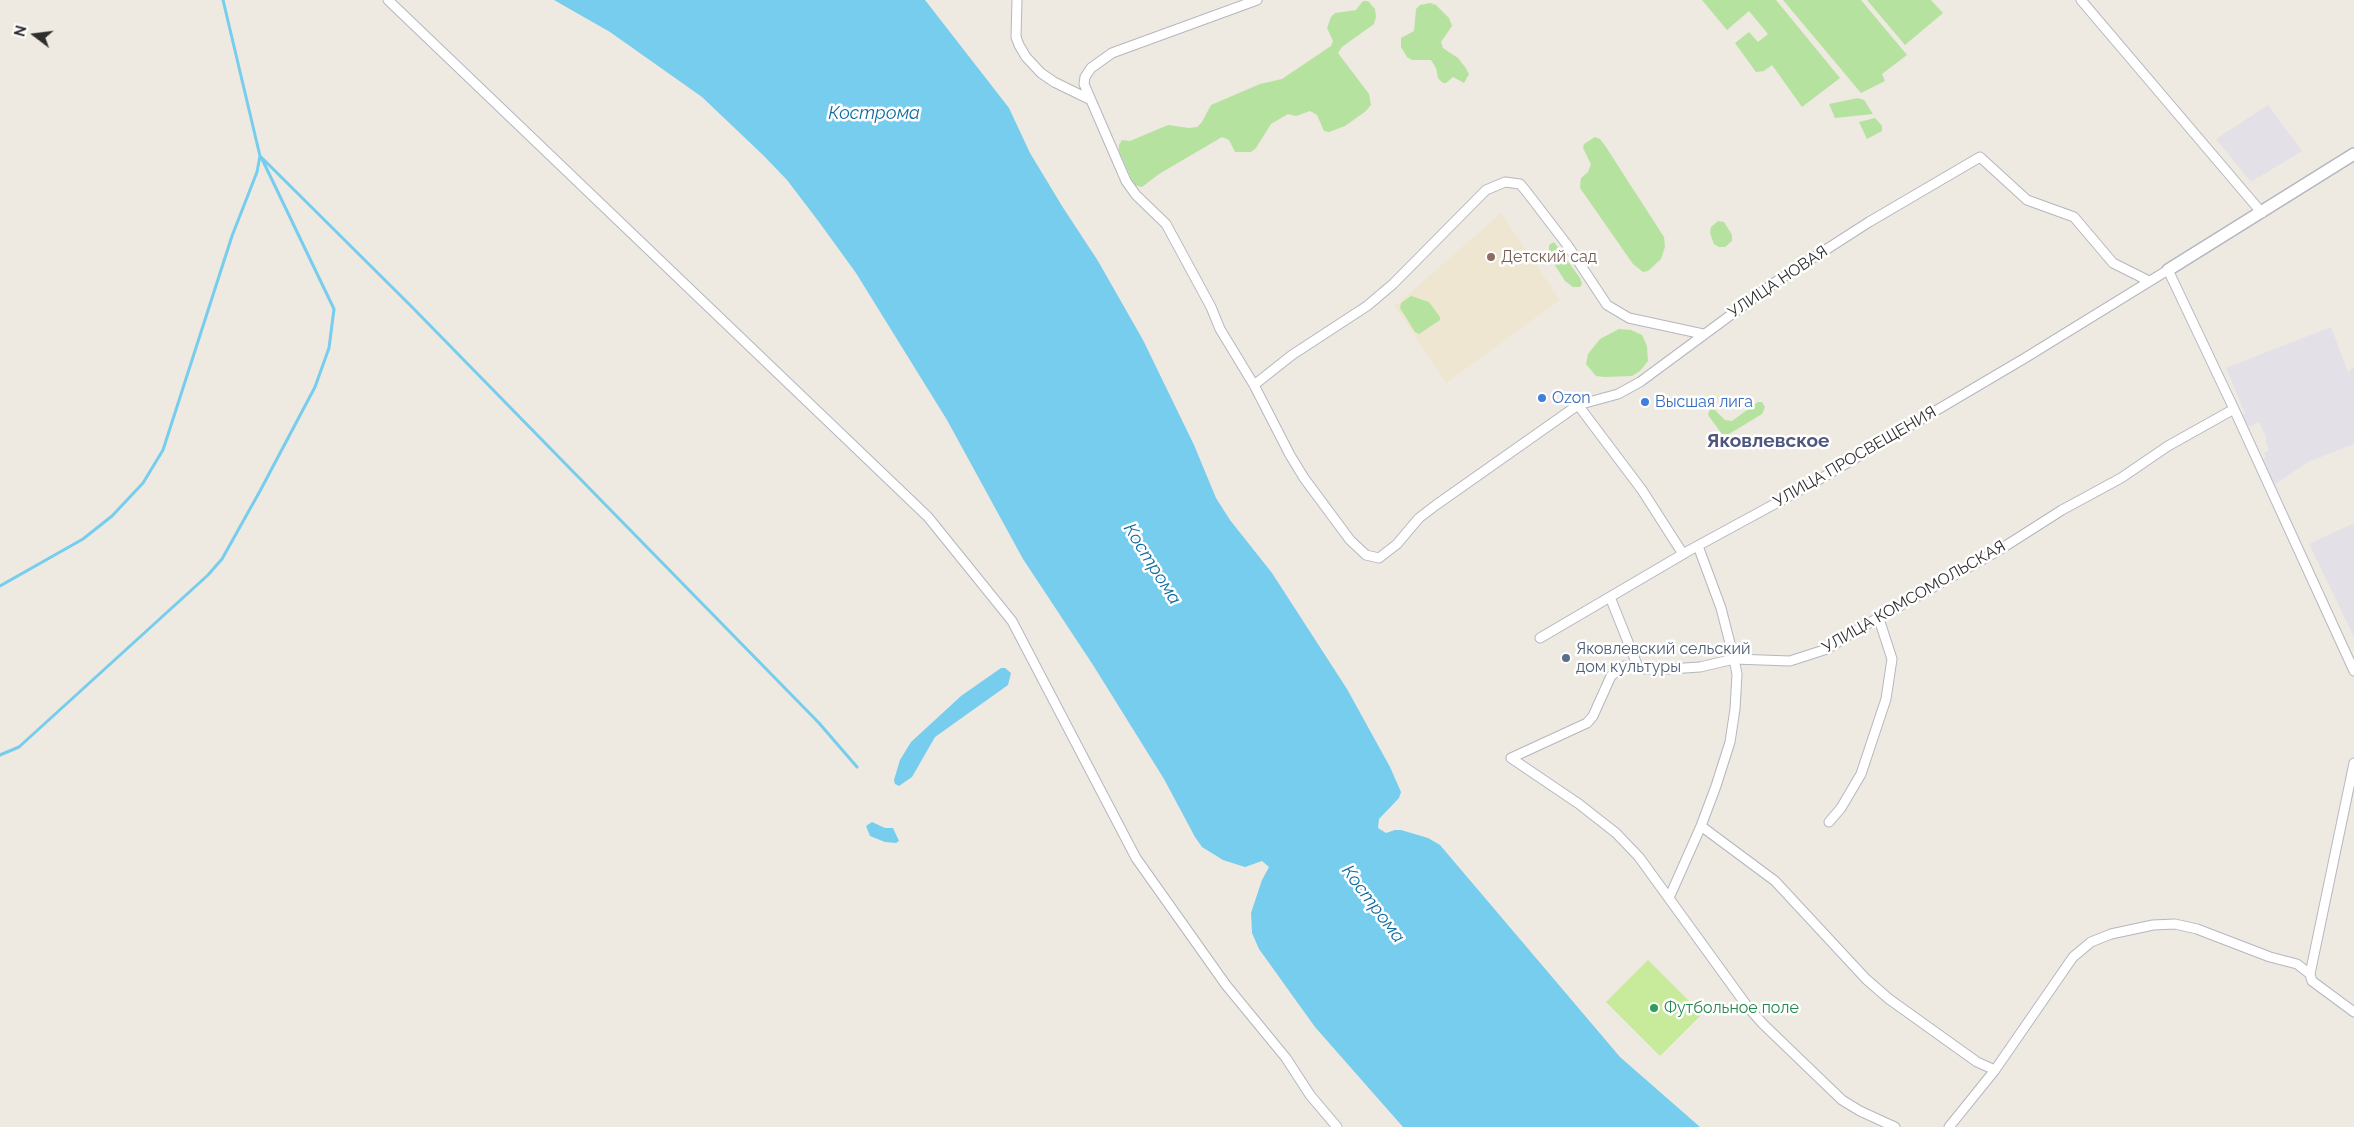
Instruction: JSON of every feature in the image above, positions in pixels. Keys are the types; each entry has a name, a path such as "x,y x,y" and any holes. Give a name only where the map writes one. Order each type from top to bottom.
{"street":[{"path":"388,0 928,517 1012,621 1136,858 1226,985 1286,1058 1310,1094 1337,1127"},
{"path":"1017,0 1016,36 1026,57 1054,82 1091,100"},
{"path":"1257,0 1112,54 1091,68 1085,77 1084,84 1126,181 1136,195 1166,224 1211,307 1220,329 1254,385 1304,478 1350,540 1362,552 1372,558 1379,558 1398,544 1425,514 1578,405 1642,490 1682,554"},
{"path":"2081,0 2262,213"},
{"path":"2354,154 2168,270 2354,671"},
{"name":"УЛИЦА НОВАЯ","path":"1578,405 1618,394 1640,382 1774,282 1869,222 1980,157 2027,200 2074,217 2113,263 2149,281"},
{"path":"1254,385 1292,355 1367,306 1393,284 1486,190 1505,182 1520,184 1526,191 1568,246 1607,305 1629,318 1703,334"},
{"name":"УЛИЦА ПРОСВЕЩЕНИЯ","path":"1540,638 1682,554 1815,482 2025,358 2168,270"},
{"name":"УЛИЦА КОМСОМОЛЬСКАЯ","path":"1669,898 1639,857 1616,833 1579,804 1511,758 1587,723 1593,716 1611,676 1624,666 1654,670 1691,668 1734,659 1790,661 1827,649 1996,552 2062,510 2121,478 2168,446 2234,409"},
{"path":"1698,546 1721,608 1737,674 1730,742 1701,826 1669,898 1746,1006 1763,1024 1842,1100 1860,1111 1895,1127"},
{"path":"1610,597 1638,667"},
{"path":"1830,822 1841,808 1861,774 1886,699 1892,659 1879,619"},
{"path":"2354,763 2310,974 2312,981 2354,1012"},
{"path":"1701,826 1775,881 1866,979 1890,999 1977,1062 1995,1070"},
{"path":"1949,1127 1995,1070 2073,958 2091,942 2111,934 2153,925 2175,924 2197,929 2270,957 2297,964 2310,974"}],"shaded area":[{"path":"2268,105 2302,151 2251,182 2216,139"},
{"name":"Детский сад","path":"1501,213 1560,300 1446,383 1395,306"},
{"path":"2331,327 2348,372 2354,367 2354,444 2308,462 2274,485 2263,459 2266,458 2264,453 2269,450 2265,440 2267,439 2259,422 2248,427 2242,414 2245,413 2226,368"},
{"path":"2354,523 2354,637 2309,544"}],"green space":[{"path":"1702,0 1776,0 1840,78 1802,107 1772,65 1764,71 1756,72 1735,43 1749,32 1758,42 1768,34 1749,11 1727,30"},
{"path":"1783,0 1861,0 1907,55 1882,74 1885,81 1861,93"},
{"path":"1867,0 1931,0 1943,13 1905,45"},
{"path":"1363,1 1368,1 1375,9 1376,17 1374,24 1342,47 1338,53 1369,94 1371,105 1366,111 1345,126 1329,132 1324,131 1317,115 1310,111 1296,116 1288,114 1271,124 1256,148 1251,152 1235,152 1229,140 1222,137 1159,174 1142,187 1134,185 1119,151 1119,145 1122,140 1130,141 1168,125 1189,128 1197,127 1202,122 1211,105 1260,84 1282,79 1331,46 1333,41 1327,28 1331,17 1335,13 1356,10"},
{"path":"1430,3 1436,5 1449,18 1452,26 1441,42 1443,48 1458,58 1469,74 1464,83 1453,77 1446,83 1443,83 1438,78 1436,68 1431,60 1412,60 1407,57 1401,47 1401,38 1414,31 1416,9 1420,5"},
{"path":"1858,98 1864,100 1873,114 1835,118 1829,104"},
{"path":"1875,118 1882,126 1882,131 1867,139 1859,122"},
{"path":"1595,137 1600,139 1606,147 1664,237 1665,247 1661,259 1648,271 1643,272 1633,264 1580,188 1581,178 1588,172 1591,164 1583,148 1584,144"},
{"path":"1718,221 1724,222 1732,235 1732,241 1725,247 1719,247 1714,244 1710,233 1711,227"},
{"path":"1554,242 1580,278 1582,284 1580,287 1573,287 1565,281 1549,256 1549,245"},
{"path":"1411,296 1429,302 1440,317 1440,320 1419,334 1415,332 1400,308 1401,303"},
{"path":"1619,329 1631,330 1642,335 1647,346 1648,361 1640,371 1632,376 1596,376 1586,364 1588,354 1600,339"},
{"path":"1758,402 1762,402 1765,407 1762,414 1729,434 1722,434 1708,415 1709,411 1713,408 1725,420 1732,421"},
{"name":"Футбольное поле","path":"1648,960 1702,1014 1660,1056 1606,1002"}],"water":[{"name":"Кострома","path":"554,0 925,0 1009,108 1030,153 1098,261 1143,340 1194,445 1216,498 1230,520 1272,573 1347,689 1390,767 1401,792 1399,798 1379,819 1378,828 1386,833 1401,830 1428,838 1440,845 1620,1057 1700,1127 1403,1127 1315,1027 1259,949 1252,933 1251,913 1262,880 1269,867 1262,861 1245,867 1223,860 1202,847 1195,837 1164,779 1093,665 1023,559 947,420 856,273 819,222 787,180 702,97 610,32"},
{"path":"1001,668 1005,668 1011,673 1008,685 935,737 912,777 899,786 895,784 894,780 900,760 911,742 961,696"},
{"path":"872,822 885,828 893,828 899,841 896,843 885,842 870,836 866,826"}],"waterway":[{"path":"0,586 83,539 112,516 143,483 163,450 232,236 257,172 260,156 223,0"},
{"path":"260,156 411,306 819,723 857,767"},
{"path":"0,755 19,747 208,575 222,559 315,387 329,348 334,309 262,159"}],"place":[{"name":"Детский сад","path":"1491,257"},
{"name":"Ozon","path":"1542,398"},
{"name":"Высшая лига","path":"1645,402"},
{"name":"Яковлевский сельский дом культуры","path":"1566,658"},
{"name":"Футбольное поле","path":"1654,1008"}],"district":[{"name":"Яковлевское","path":"1768,441"}]}
